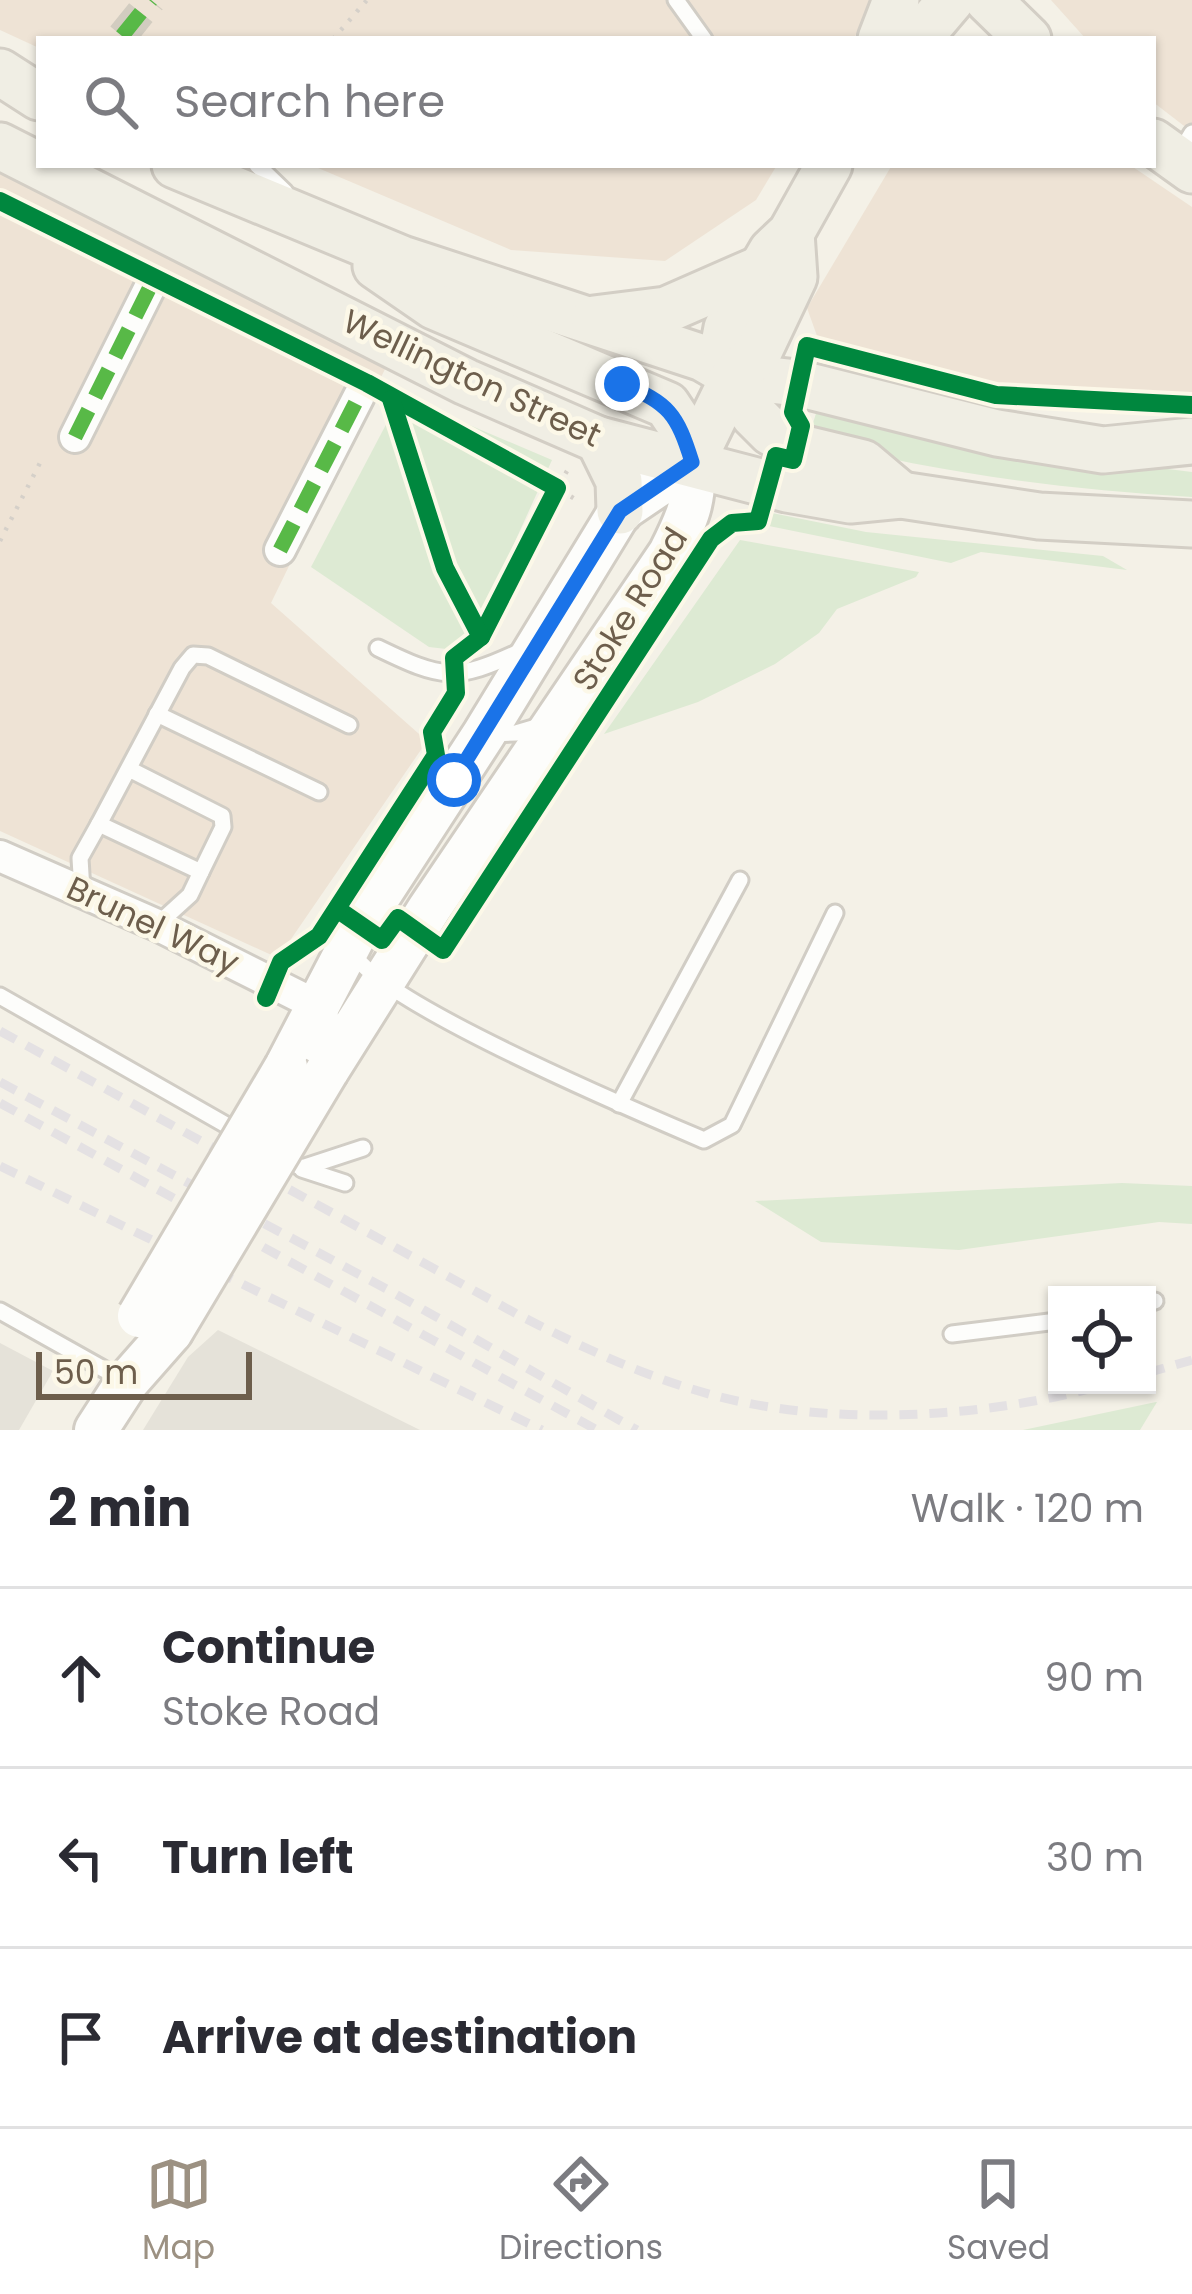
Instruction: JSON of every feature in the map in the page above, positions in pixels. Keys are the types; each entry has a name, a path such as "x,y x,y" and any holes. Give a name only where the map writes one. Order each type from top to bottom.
{"main road":[{"path":"882,36 896,0"},
{"path":"921,36 951,0"},
{"path":"988,0 1025,36"},
{"path":"0,71 36,95"},
{"name":"Wellington Street","path":"0,146 36,164"},
{"name":"Wellington Street","path":"43,168 466,382 574,466 692,462 788,489 850,500 901,495 1039,516 1192,524"},
{"path":"182,168 320,226 580,320 703,358 734,376 797,383 967,428 1192,463"},
{"path":"827,168 790,233 762,268 727,328 724,344 753,414 771,432 797,447 863,464 901,495"},
{"path":"320,226 434,306 667,405 681,426 692,462"},
{"path":"692,462 734,376 758,353 794,278 790,233"},
{"path":"580,320 666,310 762,268"},
{"path":"1103,450 1192,441"},
{"name":"Stoke Road","path":"96,1430 127,1382 155,1324 316,1065 385,981 496,808 670,554 693,507 692,462 620,511 350,947 320,1007 316,1065"},
{"path":"574,466 619,481 620,511"}],"street":[{"path":"75,437 151,285"},
{"path":"280,550 359,396"},
{"name":"Brunel Way","path":"0,856 157,925 320,1007"}],"lane":[{"path":"676,0 702,36"},
{"path":"0,71 36,79"},
{"path":"260,168 320,226"},
{"path":"378,648 428,672 455,674 485,668 541,641"},
{"path":"82,891 80,858 193,655 208,656 349,725"},
{"path":"484,734 531,730 566,711"},
{"path":"157,714 319,792"},
{"path":"129,769 222,816 223,826 190,895 157,925"},
{"path":"99,824 201,872"},
{"path":"619,1104 740,880"},
{"path":"350,947 362,968 432,1011 619,1104 704,1140 732,1125 836,913"},
{"path":"0,995 302,1168 345,1183"},
{"path":"302,1168 363,1148"},
{"path":"0,1311 127,1382"},
{"path":"952,1334 1048,1322"}],"path":[{"path":"336,36 367,0"},
{"path":"0,541 42,458"},
{"path":"537,476 574,466"},
{"path":"574,466 574,500"},
{"path":"547,509 574,466"}],"shaded area":[{"path":"0,0 877,0 855,36 36,36 36,47 0,30"},
{"path":"1051,0 1192,0 1192,132 1156,104 1156,36 1083,36"},
{"path":"0,161 386,367 271,603 427,741 278,958 0,831"},
{"path":"318,168 775,168 756,200 665,261 511,250"},
{"path":"890,168 1134,168 1192,207 1192,395 1039,395 821,347 807,308"},
{"path":"218,1330 420,1430 143,1430 188,1357"},
{"path":"0,1343 53,1371 19,1430 0,1430"}],"green space":[{"path":"401,396 552,460 483,612 455,650 429,647 311,567"},
{"path":"818,407 1192,472 1192,497 998,478 855,451 808,439"},
{"path":"772,513 866,532 1103,556 1127,570 981,552 951,563 769,526"},
{"path":"740,540 919,572 837,609 819,633 775,664 698,702 604,734"},
{"path":"1122,1183 1192,1186 1192,1224 1159,1222 959,1250 821,1242 755,1201"},
{"path":"1156,1402 1140,1430 1023,1430"}],"tunnel":[{"path":"122,36 151,0"}],"railway":[{"path":"0,1031 515,1313 606,1357 677,1384 749,1403 850,1415 956,1412 1069,1394"},
{"path":"0,1082 392,1292 637,1430"},
{"path":"0,1103 597,1430"},
{"path":"0,1166 542,1430"},
{"path":"1156,1370 1192,1360"}],"marked path":[{"path":"122,36 151,0"},
{"path":"75,437 151,285"},
{"path":"280,550 359,396"}],"cycle path":[{"path":"0,201 367,383 557,488 481,637"},
{"path":"337,909 382,940 398,918 443,950 711,539 732,523 758,521 776,456 793,460 801,426 793,412 807,346 996,395 1192,405"},
{"path":"266,998 281,962 319,936 436,755 432,732 456,693 454,658 481,637 445,568 391,399"}],"route":[{"path":"454,780 620,511 692,462 681,426 667,405 622,384"}]}
